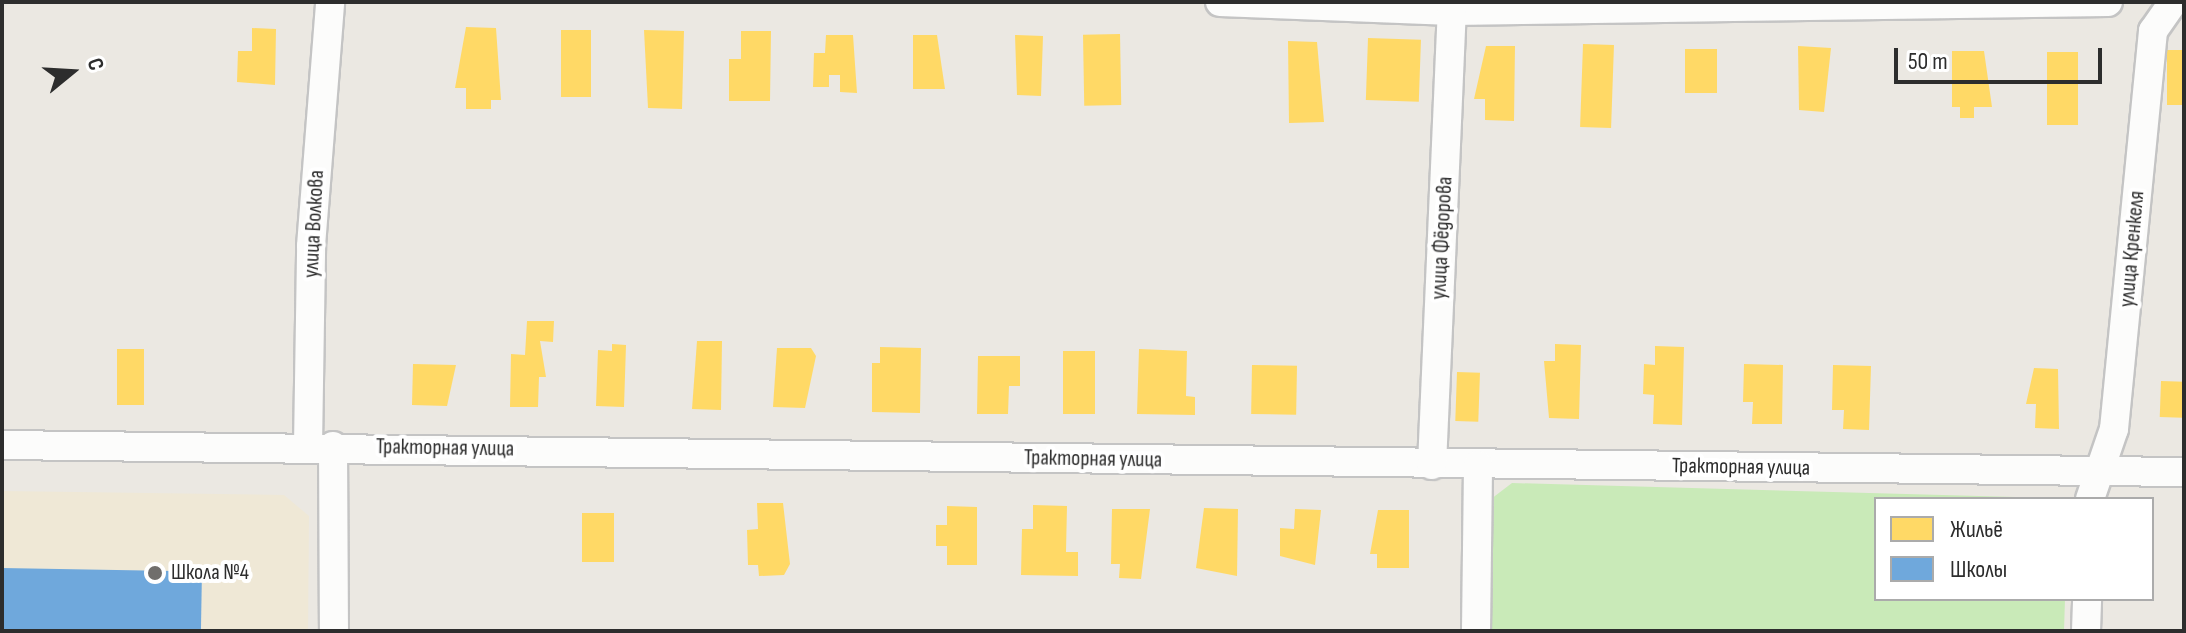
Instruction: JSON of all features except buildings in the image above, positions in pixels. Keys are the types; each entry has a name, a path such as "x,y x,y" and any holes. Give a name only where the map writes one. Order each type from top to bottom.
{"street":[{"name":"улица Волкова","path":"330,2 311,246 320,446 334,631"},
{"path":"1220,2 1450,5 2108,2"},
{"name":"улица Кренкеля","path":"2091,497 2114,429 2153,31 2173,2"},
{"name":"улица Фёдорова","path":"1432,465 1450,5"},
{"name":"Тракторная улица","path":"2,445 320,446 1432,465 2184,472"},
{"path":"1476,631 1478,465"},
{"path":"2086,631 2087,601"}],"shaded area":[{"name":"Школа №4","path":"2,491 284,495 309,516 308,631 2,631"}],"green space":[{"path":"1512,483 2016,497 1874,497 1874,601 2065,601 2064,631 1490,631 1491,499"}],"place":[{"name":"Школа №4","path":"155,573"}]}
